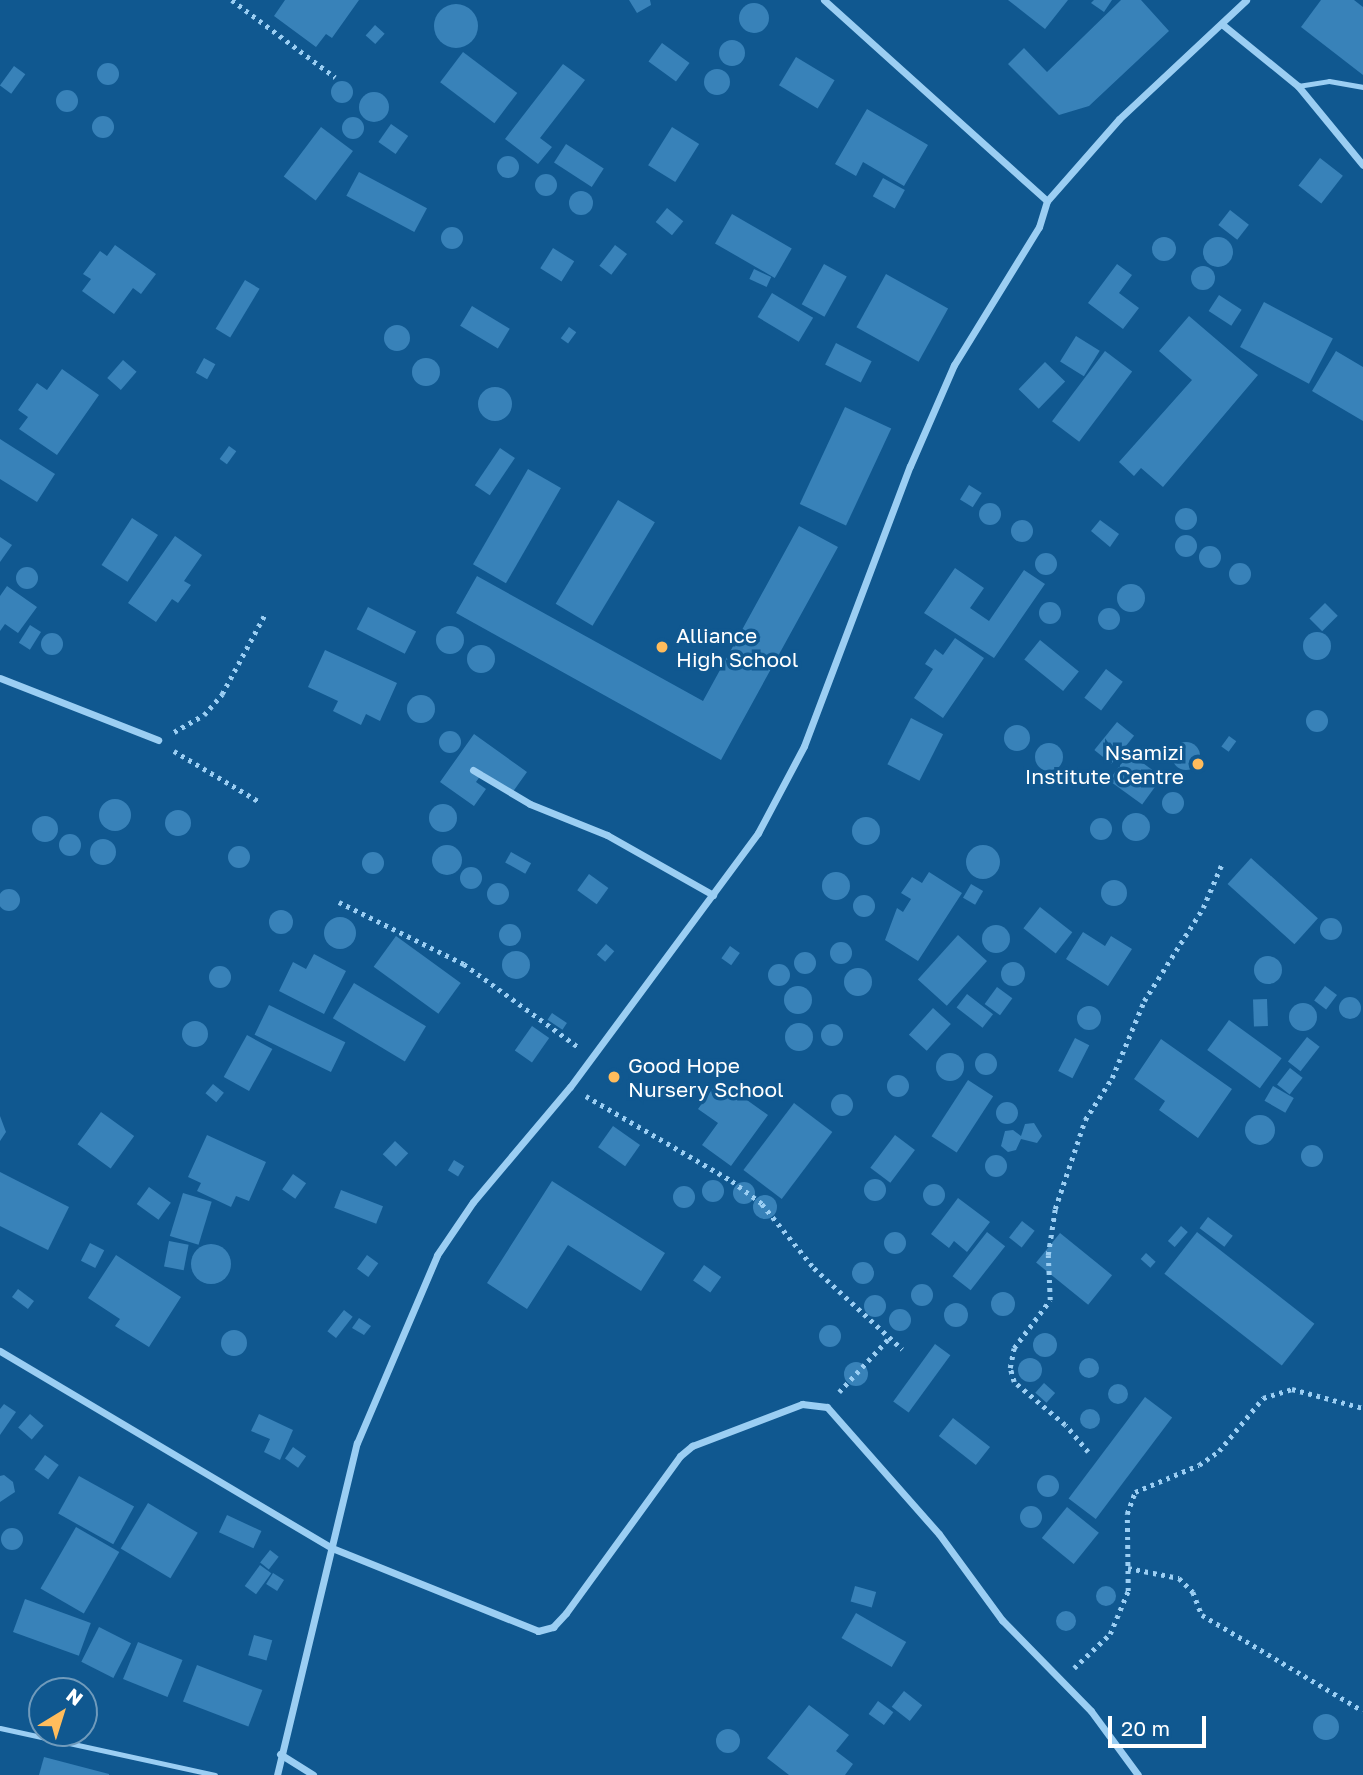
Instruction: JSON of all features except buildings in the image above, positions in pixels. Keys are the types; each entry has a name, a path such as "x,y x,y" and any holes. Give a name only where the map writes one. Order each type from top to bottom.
{"street":[{"path":"824,0 1047,201"},
{"path":"277,1775 357,1443 437,1255 472,1202 570,1087 758,833 804,746 910,466 954,365 1039,227 1047,201 1119,119 1223,25 1246,0"},
{"path":"1223,25 1298,86 1363,165"},
{"path":"0,678 158,740"},
{"path":"473,770 530,804 607,835 713,895"},
{"path":"0,1351 332,1548 505,1621 546,1630 566,1613 686,1451 778,1411 802,1404 827,1408 939,1535 1002,1620 1064,1680 1138,1775"},
{"path":"280,1754 313,1775"}],"lane":[{"path":"1298,86 1329,81 1363,87"},
{"path":"0,1728 215,1775"}],"path":[{"path":"232,0 335,76"},
{"path":"158,740 204,715 222,694 265,614"},
{"path":"158,740 260,802"},
{"path":"1088,1452 1065,1425 1021,1392 1010,1368 1014,1348 1051,1300 1048,1255 1055,1209 1085,1120 1112,1078 1144,1001 1203,908 1221,866"},
{"path":"339,902 464,964 592,1057"},
{"path":"570,1087 732,1181 762,1204 814,1268 891,1336 902,1349"},
{"path":"827,1408 891,1336"},
{"path":"1064,1680 1086,1653 1110,1634 1128,1591 1127,1514 1135,1492 1199,1465 1219,1451 1263,1398 1292,1389 1363,1408"},
{"path":"1128,1569 1180,1578 1193,1592 1202,1615 1363,1711"}],"place":[{"name":"Alliance High School","path":"662,647"},
{"name":"Nsamizi Institute Centre","path":"1198,764"},
{"name":"Good Hope Nursery School","path":"614,1077"}]}
